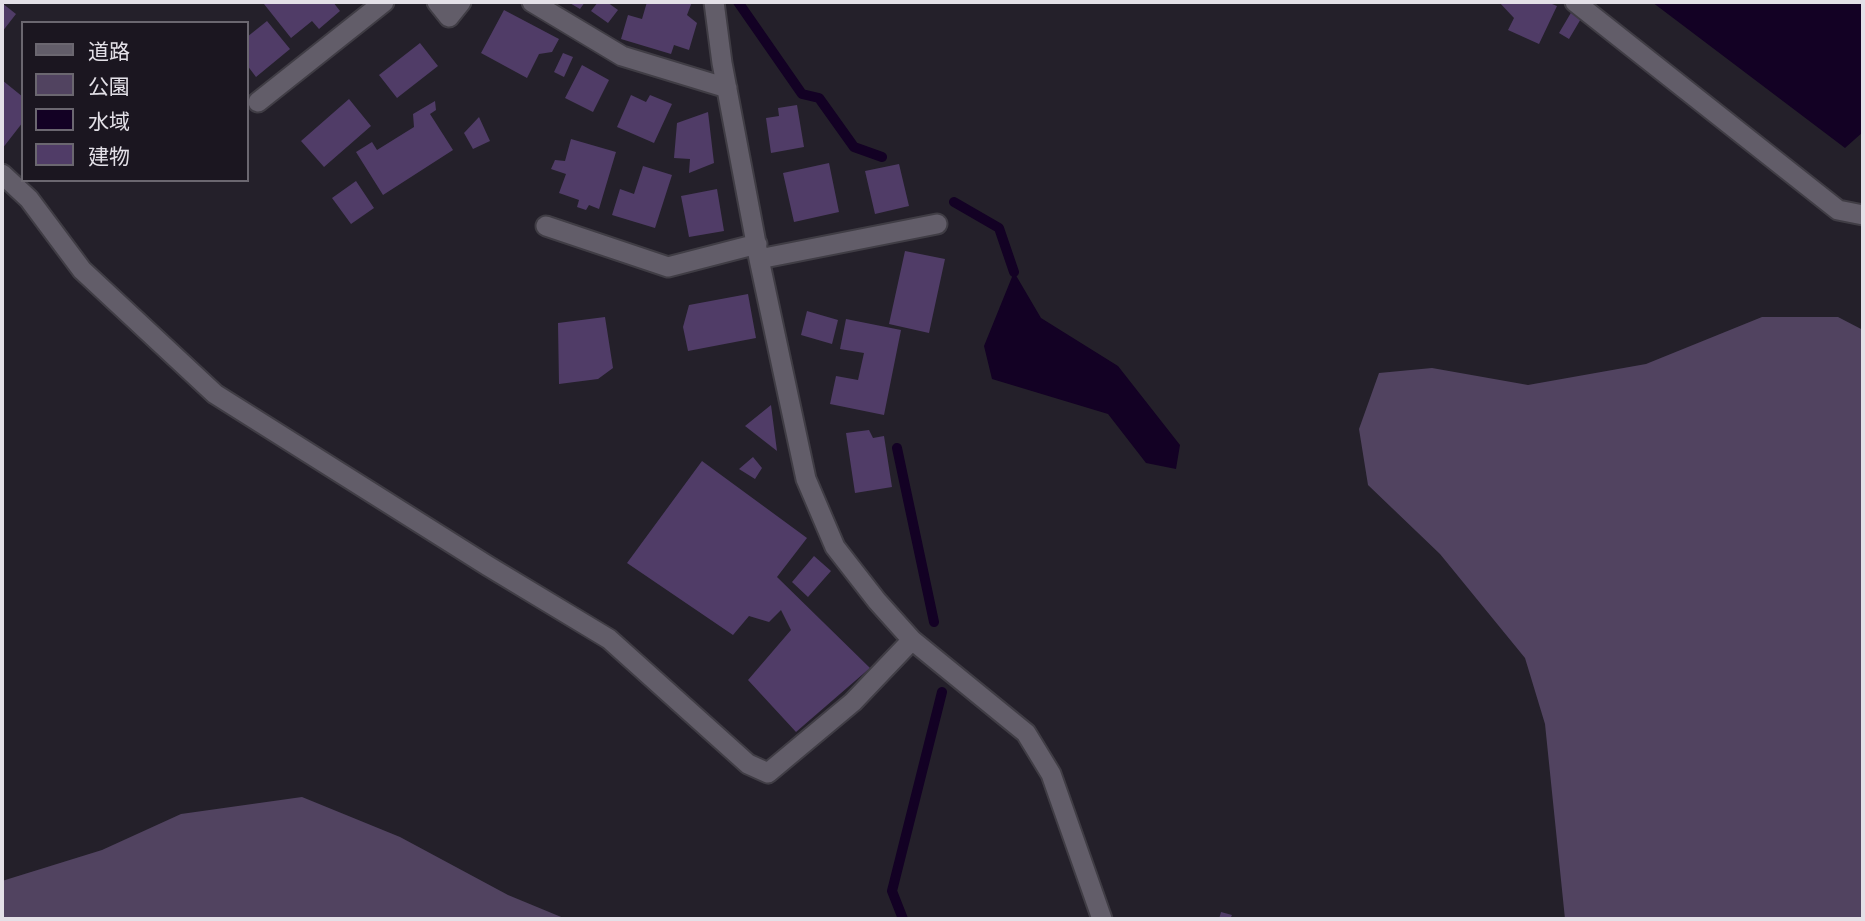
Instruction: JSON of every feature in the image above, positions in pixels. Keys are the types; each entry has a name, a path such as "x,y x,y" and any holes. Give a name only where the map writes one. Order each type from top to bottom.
{"street":[{"path":"258,102 384,2"},
{"path":"437,2 449,17 461,2"},
{"path":"532,2 622,56 727,88"},
{"path":"715,2 727,88 758,251 806,479 835,547 877,601 912,640 1026,733 1051,774 1102,919"},
{"path":"1575,2 1838,210 1863,215"},
{"path":"2,174 29,199 82,271 215,394 608,639 748,764 768,773 853,702 912,640"},
{"path":"546,226 668,267 937,224"}],"green space":[{"path":"1762,317 1838,317 1863,330 1863,919 1565,919 1545,724 1525,658 1440,554 1368,485 1359,429 1379,373 1432,368 1528,385 1646,364"},
{"path":"302,797 400,837 508,895 566,919 2,919 2,881 102,850 181,814"}],"water":[{"path":"1652,2 1863,2 1863,132 1845,148"},
{"path":"1014,272 1041,318 1118,366 1180,445 1176,469 1146,463 1108,414 992,379 984,346"}],"building":[{"path":"333,2 340,11 319,29 312,21 291,38 264,4"},
{"path":"568,2 585,2 580,9"},
{"path":"598,2 607,2 618,10 608,23 591,11"},
{"path":"647,2 692,2 687,15 697,23 689,50 674,45 671,54 621,39 628,15 642,19"},
{"path":"1499,2 1547,2 1557,6 1539,44 1508,30 1514,18"},
{"path":"2,3 16,14 2,32"},
{"path":"504,10 559,39 552,52 539,54 527,78 481,53"},
{"path":"1572,11 1582,17 1569,39 1559,33"},
{"path":"267,21 290,49 256,77 248,66 248,36"},
{"path":"420,43 438,66 397,98 379,75"},
{"path":"563,53 573,57 564,77 554,72"},
{"path":"582,65 609,80 593,112 565,98"},
{"path":"2,80 21,95 21,125 2,149"},
{"path":"631,95 646,102 650,95 672,104 654,143 617,127"},
{"path":"349,99 371,126 324,167 301,141"},
{"path":"435,101 436,110 430,114 453,150 383,195 356,152 372,142 377,150 414,127 413,114"},
{"path":"797,105 804,147 771,153 766,118 779,116 778,108"},
{"path":"708,112 714,163 689,173 690,159 674,158 677,123"},
{"path":"479,117 490,141 473,149 464,133"},
{"path":"571,139 616,152 599,209 589,205 586,210 577,207 579,200 559,193 566,174 551,169 555,160 565,161"},
{"path":"829,163 839,212 794,222 783,173"},
{"path":"899,164 909,206 875,214 865,171"},
{"path":"643,166 672,175 655,228 612,215 620,189 634,194"},
{"path":"356,181 374,208 351,224 332,198"},
{"path":"717,189 724,231 689,237 681,196"},
{"path":"905,251 945,259 929,333 889,324"},
{"path":"748,294 756,338 688,351 683,327 689,305"},
{"path":"807,311 838,320 832,344 801,335"},
{"path":"605,317 613,368 598,379 559,384 558,323"},
{"path":"846,319 901,330 884,415 830,404 836,376 858,380 864,353 840,349"},
{"path":"771,405 777,451 745,426"},
{"path":"869,430 873,438 884,436 892,487 855,493 846,433"},
{"path":"753,457 762,468 755,479 739,469"},
{"path":"702,461 807,538 777,577 870,668 796,732 748,680 791,630 781,610 769,622 749,616 733,635 627,563"},
{"path":"814,556 831,571 808,597 792,582"},
{"path":"1221,912 1232,915 1230,919 1219,919"}],"waterway":[{"path":"738,2 802,94 819,98 854,147 882,157"},
{"path":"954,202 999,228 1014,272"},
{"path":"897,448 934,622"},
{"path":"903,919 892,891 942,692"}]}
